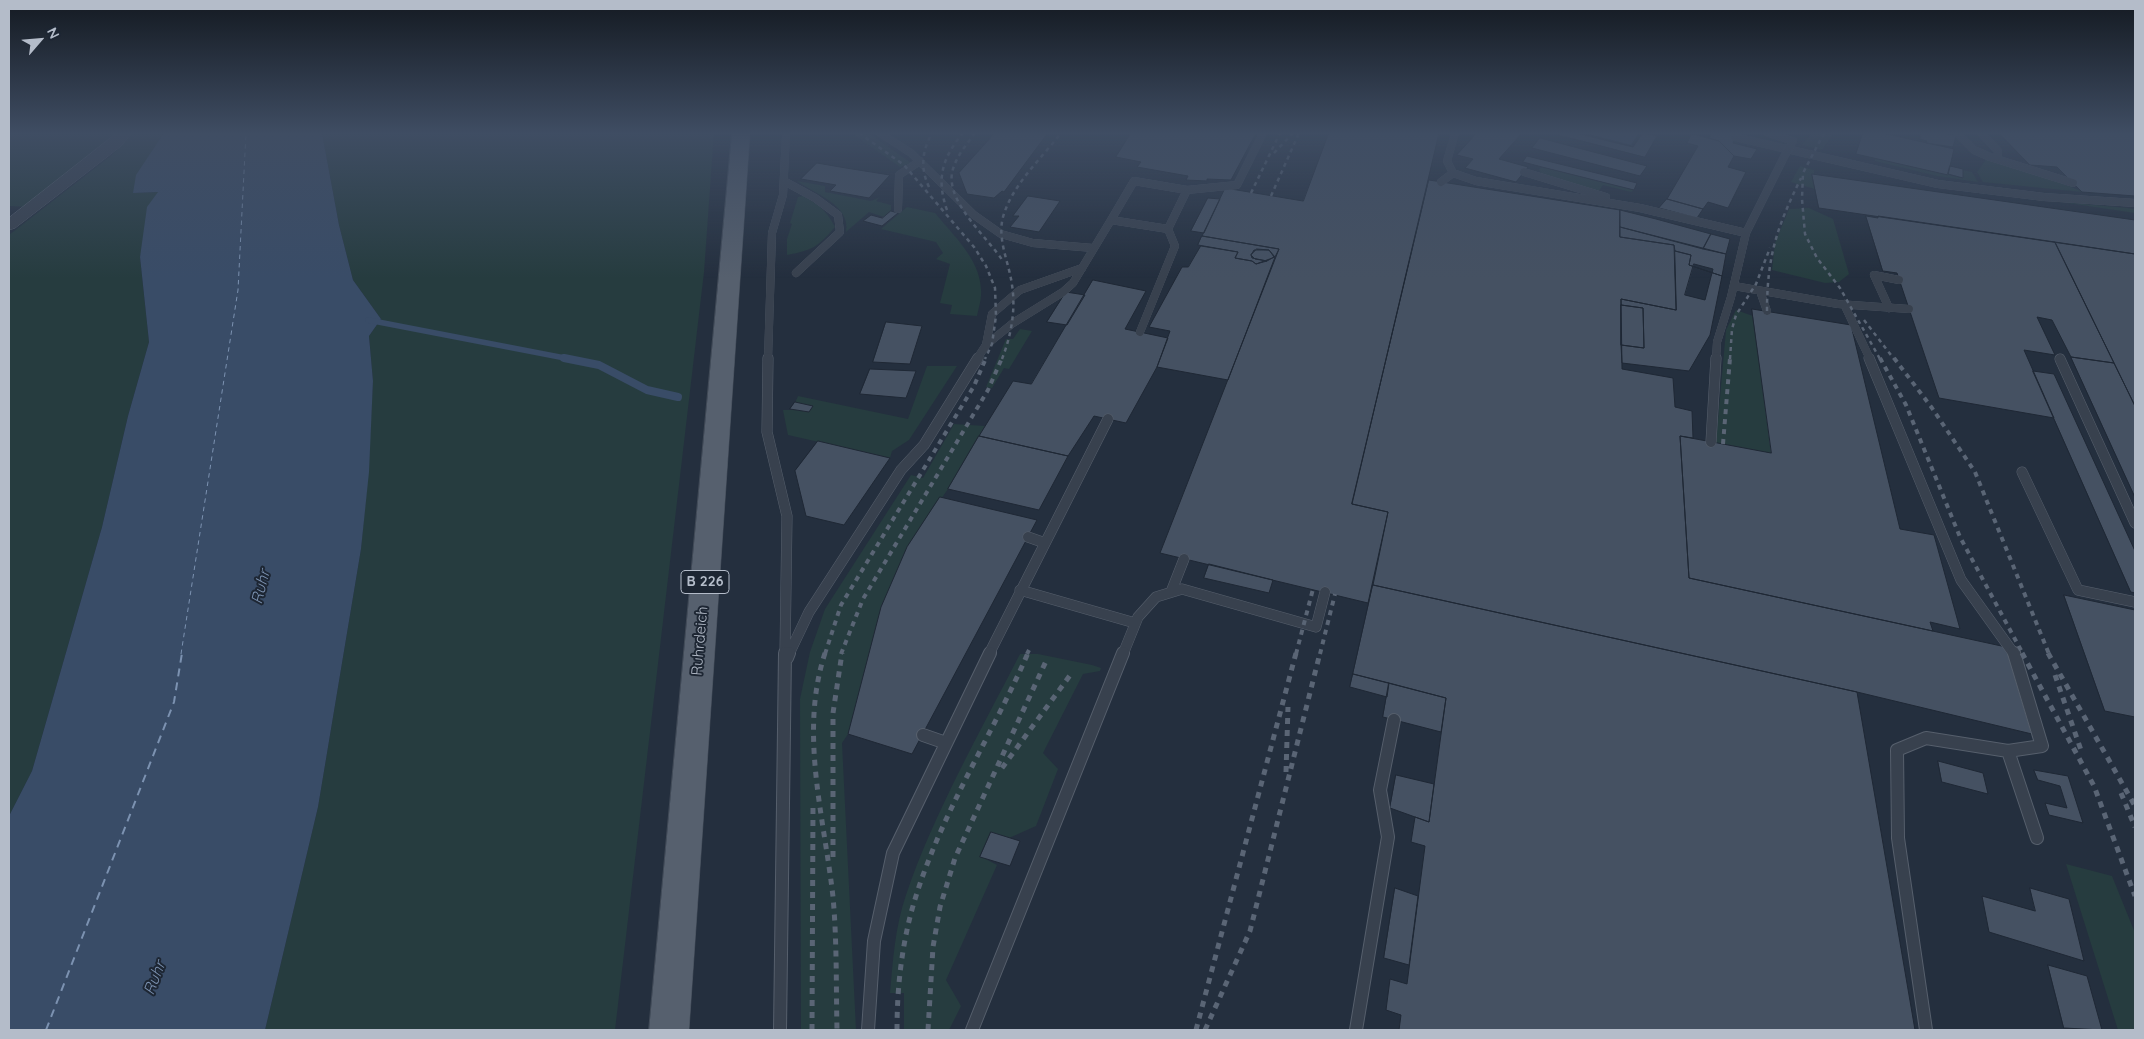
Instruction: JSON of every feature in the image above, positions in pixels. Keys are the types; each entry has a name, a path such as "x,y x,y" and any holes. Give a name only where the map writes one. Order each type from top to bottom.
{"main road":[{"name":"Ruhrdeich","path":"669,1030 737,181"}],"street":[{"path":"9,225 66,181"}],"lane":[{"path":"780,1030 787,516 786,502 767,436 766,420 772,233 782,204 784,181"},
{"path":"785,181 816,198 838,215 840,232 796,273"},
{"path":"898,209 899,181"},
{"path":"942,181 989,226 1007,237 1015,240 1093,248"},
{"path":"986,344 1013,323 1063,292 1073,283 1134,181"},
{"path":"1137,181 1187,190 1237,184 1238,181"},
{"path":"1479,181 1605,205 1640,208"},
{"path":"1555,181 1640,208 1746,233"},
{"path":"1711,442 1718,342 1734,286 1746,233 1772,181"},
{"path":"1927,181 2044,197 2135,203"},
{"path":"2068,181 2073,183"},
{"path":"1140,332 1175,246 1168,229 1187,190"},
{"path":"1110,220 1168,229"},
{"path":"785,664 809,612 901,470 924,446 986,344 992,314 1020,290 1082,268"},
{"path":"1889,308 1874,274 1899,280"},
{"path":"1734,286 1844,304 1909,310"},
{"path":"1760,291 1767,311"},
{"path":"1844,304 1858,331 1961,580 2012,651 2042,746 2008,751 1926,738 1897,750 1898,838 1926,1030"},
{"path":"2060,359 2135,523"},
{"path":"868,1030 868,991 883,890 894,853 1020,590 1108,419"},
{"path":"2022,472 2078,590 2135,602"},
{"path":"1028,537 1045,543"},
{"path":"1171,592 1184,558"},
{"path":"972,1030 1135,623 1156,597 1182,589 1316,627 1325,592"},
{"path":"1020,590 1135,623"},
{"path":"1356,1030 1388,837 1388,826 1382,807 1380,791 1394,720"},
{"path":"923,735 946,743"},
{"path":"2008,751 2037,838"}],"green space":[{"path":"9,181 59,181 27,207 9,206"},
{"path":"78,181 139,181 133,193 159,192 140,257 149,342 128,416 102,527 32,771 9,816 9,235"},
{"path":"331,181 711,181 704,272 615,1030 265,1030 318,807 361,549 368,474 373,381 369,336 381,319 353,280 339,225"},
{"path":"798,181 825,186 825,192 871,201 880,197 876,201 891,205 891,211 884,217 869,212 846,232 843,214 822,196"},
{"path":"1565,181 1600,181 1634,190 1631,192 1603,185 1598,192"},
{"path":"1813,181 1815,189 1791,182"},
{"path":"2057,181 2082,192 1983,182"},
{"path":"803,196 822,208 835,227 814,247 787,255 787,239 792,224 790,223 798,197"},
{"path":"2061,202 2135,209 2135,213"},
{"path":"907,207 935,213 957,238 970,257 976,267 981,289 977,316 950,314 952,305 940,303 950,264 936,259 943,253 936,242 881,229"},
{"path":"1809,208 1833,219 1849,274 1839,282 1825,283 1772,270 1775,243 1789,209"},
{"path":"1736,310 1753,316 1771,453 1716,443 1726,330"},
{"path":"1020,329 1032,331 1009,369 1004,368 992,388 986,387 1006,339 1013,339"},
{"path":"927,366 957,366 909,440 892,451 890,458 788,435 783,410 792,410 798,396 908,419"},
{"path":"954,424 985,426 948,489 907,547 881,607 848,734 842,743 856,1030 801,1030 800,699 810,652 825,609 911,475 923,478"},
{"path":"1020,654 1038,654 1101,668 1100,671 1083,674 1043,753 1058,769 1036,826 1009,838 991,832 980,856 997,865 946,980 961,1006 950,1028 948,1030 904,1030 904,993 890,993 895,944 902,907 930,834"},
{"path":"2066,864 2112,876 2135,933 2135,1030 2118,1030"}],"water":[{"name":"Ruhr","path":"135,181 331,181 339,225 353,280 381,319 369,336 373,381 369,472 361,549 318,807 265,1030 9,1030 9,816 32,771 102,527 128,416 149,342 140,257 147,207 158,192 133,193"}],"building":[{"path":"816,181 884,181 869,198 830,191 836,185"},
{"path":"962,181 1012,181 1004,192 1002,191 994,198 967,194"},
{"path":"1310,181 1428,181 1352,504 1388,512 1368,603 1160,553 1279,249 1202,236 1225,188 1303,201"},
{"path":"1429,181 1620,210 1620,237 1674,245 1676,310 1621,299 1622,369 1673,378 1675,407 1692,411 1693,438 1680,436 1689,578 2006,647 2032,734 1857,692 1373,585 1388,512 1352,504"},
{"path":"1600,181 1637,183 1634,190"},
{"path":"1677,181 1741,181 1728,208 1708,202 1703,209 1667,199"},
{"path":"1814,181 1865,181 2135,220 2135,254 1819,208"},
{"path":"2071,181 2135,181 2135,196 2082,192"},
{"path":"1028,196 1060,201 1039,232 1010,227 1019,216 1013,216"},
{"path":"1208,198 1220,199 1204,233 1191,231"},
{"path":"1667,199 1703,209 1697,218 1659,208"},
{"path":"1620,210 1711,234 1703,249 1620,227"},
{"path":"891,211 898,213 882,226 863,221 871,215 882,218"},
{"path":"1866,216 1878,218 1878,216 2055,242 2114,363 2071,357 2052,320 2037,317 2055,355 2024,350 2054,418 1939,398 1897,273 1883,271"},
{"path":"1620,227 1726,254 1722,276 1689,265 1691,255 1675,251 1674,245 1620,237"},
{"path":"1711,234 1730,239 1726,254 1703,249"},
{"path":"1202,236 1279,249 1275,257 1269,250 1254,250 1251,255 1252,258 1267,261 1256,264 1252,261 1235,258 1238,252 1198,245"},
{"path":"2055,242 2135,254 2135,406 2114,363"},
{"path":"1201,246 1238,252 1235,258 1252,261 1256,264 1275,257 1228,380 1157,367 1170,331 1149,327 1182,267 1188,267"},
{"path":"1257,249 1269,250 1274,257 1267,261 1255,259 1251,255"},
{"path":"1675,251 1691,255 1689,265 1722,276 1710,335 1689,371 1622,363 1621,345 1644,348 1643,308 1621,305 1621,299 1676,310"},
{"path":"1694,264 1713,269 1705,300 1685,295"},
{"path":"1093,280 1146,291 1125,329 1168,338 1157,367 1126,423 1094,416 1068,456 979,436 1013,381 1031,384"},
{"path":"1066,292 1085,295 1067,325 1047,322"},
{"path":"1621,305 1643,308 1644,348 1621,345"},
{"path":"1752,309 1851,325 1900,529 1934,535 1960,629 1930,622 1933,631 1689,578 1680,436 1771,453"},
{"path":"886,322 922,326 910,364 873,362"},
{"path":"2071,357 2114,363 2135,406 2135,497"},
{"path":"870,369 916,371 906,398 860,394"},
{"path":"2033,371 2054,374 2135,551 2135,593 2131,592"},
{"path":"795,402 813,406 809,412 790,409"},
{"path":"979,436 1068,456 1039,510 948,489"},
{"path":"818,441 890,458 844,525 806,516 795,471"},
{"path":"940,497 1037,520 912,754 848,734 881,607 907,547"},
{"path":"1209,564 1273,580 1269,593 1204,578"},
{"path":"1373,585 1857,692 1915,1030 1399,1030 1401,1015 1386,1010 1390,979 1407,984 1425,846 1411,842 1415,817 1429,822 1446,698 1353,674"},
{"path":"2064,595 2135,610 2135,717 2105,711"},
{"path":"1353,674 1389,683 1387,697 1350,687"},
{"path":"1389,683 1446,698 1441,732 1383,717"},
{"path":"1938,761 1983,773 1988,794 1942,782"},
{"path":"2034,770 2068,776 2083,823 2049,815 2045,803 2067,808 2060,786 2038,780"},
{"path":"1396,775 1434,784 1429,822 1390,808"},
{"path":"991,832 1020,841 1010,866 980,857"},
{"path":"1395,888 1418,896 1409,965 1384,958"},
{"path":"2030,888 2069,899 2084,961 1989,932 1982,896 2035,911"},
{"path":"2048,965 2087,976 2102,1030 2064,1028"}],"waterway":[{"path":"368,320 570,359"},
{"path":"564,358 599,365 647,390 678,397"}],"ferry route":[{"path":"181,654 238,290 244,181"},
{"path":"46,1030 174,702 182,653"}],"railway":[{"path":"918,181 974,247 986,266 995,288 996,316 992,344 985,359"},
{"path":"927,181 929,187"},
{"path":"942,181 947,210"},
{"path":"952,181 962,208 1003,261"},
{"path":"1002,359 1010,332 1013,294 1011,276 1001,234 1007,205 1021,181"},
{"path":"1251,193 1257,181"},
{"path":"1271,196 1277,181"},
{"path":"1767,311 1769,274 1775,242 1799,181"},
{"path":"1803,181 1805,234 1817,258 1840,288 1880,359"},
{"path":"1730,359 1732,329 1736,315 1756,284 1770,248"},
{"path":"1864,320 1894,359"},
{"path":"825,654 841,605 974,386 986,358"},
{"path":"841,654 863,599 988,390 1002,358"},
{"path":"1723,444 1730,358"},
{"path":"1880,358 1906,405 1960,537 2023,654"},
{"path":"1894,358 1932,408 1975,472 2049,654"},
{"path":"1296,654 1313,589"},
{"path":"1320,654 1335,594"},
{"path":"1027,654 1029,650"},
{"path":"825,653 814,713 814,744 816,775 833,897 837,1030"},
{"path":"833,857 833,713 842,653"},
{"path":"897,1030 902,957 911,913 922,879 949,813 1028,653"},
{"path":"1196,1030 1296,653"},
{"path":"1205,1030 1250,931 1320,653"},
{"path":"2022,653 2094,786 2135,896"},
{"path":"2048,653 2135,806"},
{"path":"928,1030 933,947 940,907 955,858 1047,659"},
{"path":"1002,768 1071,674"},
{"path":"2055,675 2082,753"},
{"path":"1286,772 1288,707"},
{"path":"2121,793 2135,827"},
{"path":"812,1030 813,805"}]}
